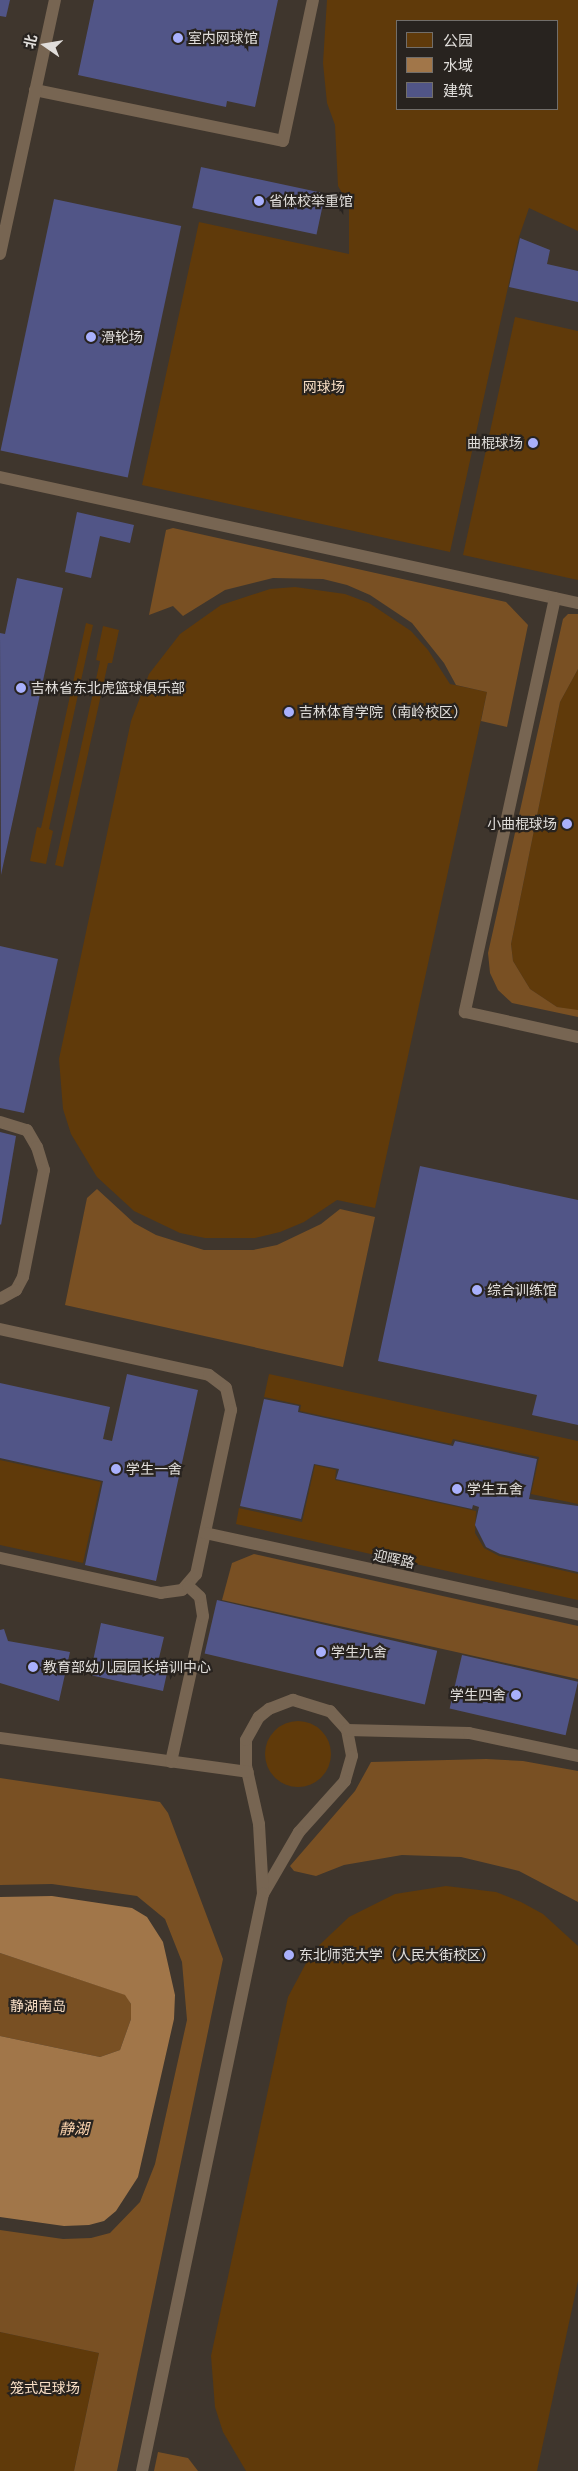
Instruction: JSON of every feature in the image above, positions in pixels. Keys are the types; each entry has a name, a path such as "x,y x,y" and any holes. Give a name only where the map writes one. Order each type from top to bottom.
{"lane":[{"path":"0,254 55,0"},
{"path":"35,90 283,141 313,0"},
{"path":"0,477 578,603"},
{"path":"555,598 464,1012 578,1037"},
{"path":"0,1122 27,1130 37,1147 44,1170 23,1277 16,1290 0,1299"},
{"path":"0,1329 219,1380 231,1399 231,1410 196,1574 188,1586 176,1593 162,1593 0,1558"},
{"name":"迎晖路","path":"205,1533 578,1614"},
{"path":"171,1762 203,1616 200,1597 188,1586"},
{"path":"142,2471 263,1894 258,1824 244,1753 251,1728 264,1713 281,1703 293,1700 319,1704 340,1720 347,1730 352,1756 345,1781 294,1838 263,1894"},
{"path":"347,1730 469,1733 578,1756"},
{"path":"0,1738 248,1772"}],"shaded area":[{"path":"0,0 578,0 578,2471 0,2471"}],"green space":[{"name":"网球场","path":"327,0 578,0 578,231 529,208 519,237 450,552 142,485 199,222 349,254 349,205 338,186 335,125 327,103 323,63"},
{"name":"曲棍球场","path":"515,317 578,331 578,580 463,555"},
{"path":"173,528 506,602 528,625 507,727 481,721 487,692 456,685 444,663 412,623 370,595 347,585 323,579 273,578 225,590 183,616 173,606 149,615 166,530"},
{"path":"295,587 345,594 369,603 411,631 428,650 450,684 487,692 375,1208 337,1200 304,1222 280,1232 255,1238 205,1238 180,1233 134,1211 97,1177 71,1134 63,1109 59,1059 131,721 149,674 180,634 221,605 270,589"},
{"path":"568,614 578,614 578,669 560,702 511,944 513,961 530,989 557,1007 578,1010 578,1017 512,1003 498,990 490,973 488,953 563,619"},
{"path":"86,623 93,625 49,829 53,831 46,864 30,861 37,827 41,828"},
{"path":"103,626 119,630 112,663 108,663 63,867 55,865 100,661 96,660"},
{"path":"578,669 578,1010 573,1010 557,1007 530,989 513,961 511,944 560,702"},
{"path":"97,1189 134,1223 156,1235 204,1250 253,1250 277,1245 321,1224 340,1209 375,1217 343,1367 65,1305 87,1198"},
{"path":"269,1374 578,1441 578,1504 531,1494 539,1457 453,1439 451,1444 300,1411 301,1405 264,1397"},
{"path":"0,1460 101,1482 83,1563 0,1545"},
{"path":"315,1465 336,1470 335,1480 476,1511 475,1533 484,1548 499,1556 578,1574 578,1600 236,1524 239,1508 302,1522"},
{"path":"254,1554 578,1626 578,1679 222,1600 232,1563"},
{"path":"292,1721 304,1721 316,1726 326,1736 331,1748 329,1767 316,1782 304,1787 292,1787 280,1782 270,1772 265,1760 265,1748 270,1736 280,1726"},
{"path":"486,1759 523,1761 578,1771 578,1902 519,1871 461,1857 402,1855 344,1865 316,1876 294,1871 290,1866 355,1791 371,1762"},
{"path":"0,1778 160,1802 168,1813 223,1959 117,2471 74,2471 99,2353 0,2332 0,2230 63,2239 91,2238 110,2233 140,2202 155,2164 187,2020 182,1962 165,1919 137,1896 52,1884 0,1885"},
{"path":"446,1886 496,1892 521,1902 543,1914 578,1946 578,2281 537,2471 246,2471 223,2432 215,2407 211,2356 288,1997 312,1952 349,1917 395,1894"},
{"name":"静湖南岛","path":"0,1953 126,1995 131,2004 131,2019 120,2050 100,2057 0,2036"},
{"name":"笼式足球场","path":"0,2332 99,2353 74,2471 0,2471"},
{"path":"158,2452 188,2458 198,2471 154,2471"}],"water":[{"name":"静湖","path":"52,1896 132,1908 147,1917 163,1942 175,1995 174,2019 138,2177 116,2211 104,2221 89,2225 64,2226 0,2217 0,2036 100,2057 120,2050 131,2019 131,2004 125,1995 0,1953 0,1897"}],"building":[{"path":"0,0 10,0 6,17 0,16"},
{"name":"室内网球馆","path":"94,0 278,0 255,107 227,101 226,107 78,75"},
{"name":"省体校举重馆","path":"201,167 325,193 316,234 192,208"},
{"name":"滑轮场","path":"54,199 181,226 128,477 1,450"},
{"path":"520,238 550,250 547,264 578,271 578,302 509,287"},
{"path":"77,512 134,525 130,543 100,536 91,578 65,572"},
{"name":"吉林省东北虎篮球俱乐部","path":"17,578 63,588 1,875 0,633 5,634"},
{"path":"0,946 58,959 24,1113 0,1108"},
{"path":"0,1132 16,1136 1,1225 0,1224"},
{"name":"综合训练馆","path":"420,1166 578,1200 578,1425 532,1415 537,1395 378,1361"},
{"name":"学生一舍","path":"127,1374 198,1390 156,1581 85,1565 103,1481 0,1458 0,1383 110,1407 103,1439 112,1441"},
{"name":"学生五舍","path":"264,1399 299,1406 298,1412 453,1446 455,1441 537,1459 529,1499 578,1506 578,1572 500,1554 486,1547 475,1525 479,1507 473,1505 472,1509 336,1479 339,1469 314,1464 301,1519 240,1506"},
{"name":"学生九舍","path":"217,1600 437,1651 425,1704 205,1654"},
{"path":"101,1623 164,1637 158,1662 169,1664 163,1691 90,1675"},
{"name":"教育部幼儿园园长培训中心","path":"4,1629 8,1641 70,1652 59,1701 0,1683 0,1630"},
{"name":"学生四舍","path":"462,1655 578,1682 566,1735 450,1709"}],"place":[{"name":"室内网球馆","path":"178,38"},
{"name":"省体校举重馆","path":"259,201"},
{"name":"滑轮场","path":"91,337"},
{"name":"曲棍球场","path":"533,443"},
{"name":"吉林省东北虎篮球俱乐部","path":"21,688"},
{"name":"吉林体育学院（南岭校区）","path":"289,712"},
{"name":"小曲棍球场","path":"567,824"},
{"name":"综合训练馆","path":"477,1290"},
{"name":"学生一舍","path":"116,1469"},
{"name":"学生五舍","path":"457,1489"},
{"name":"学生九舍","path":"321,1652"},
{"name":"教育部幼儿园园长培训中心","path":"33,1667"},
{"name":"学生四舍","path":"516,1695"},
{"name":"东北师范大学（人民大街校区）","path":"289,1955"}]}
